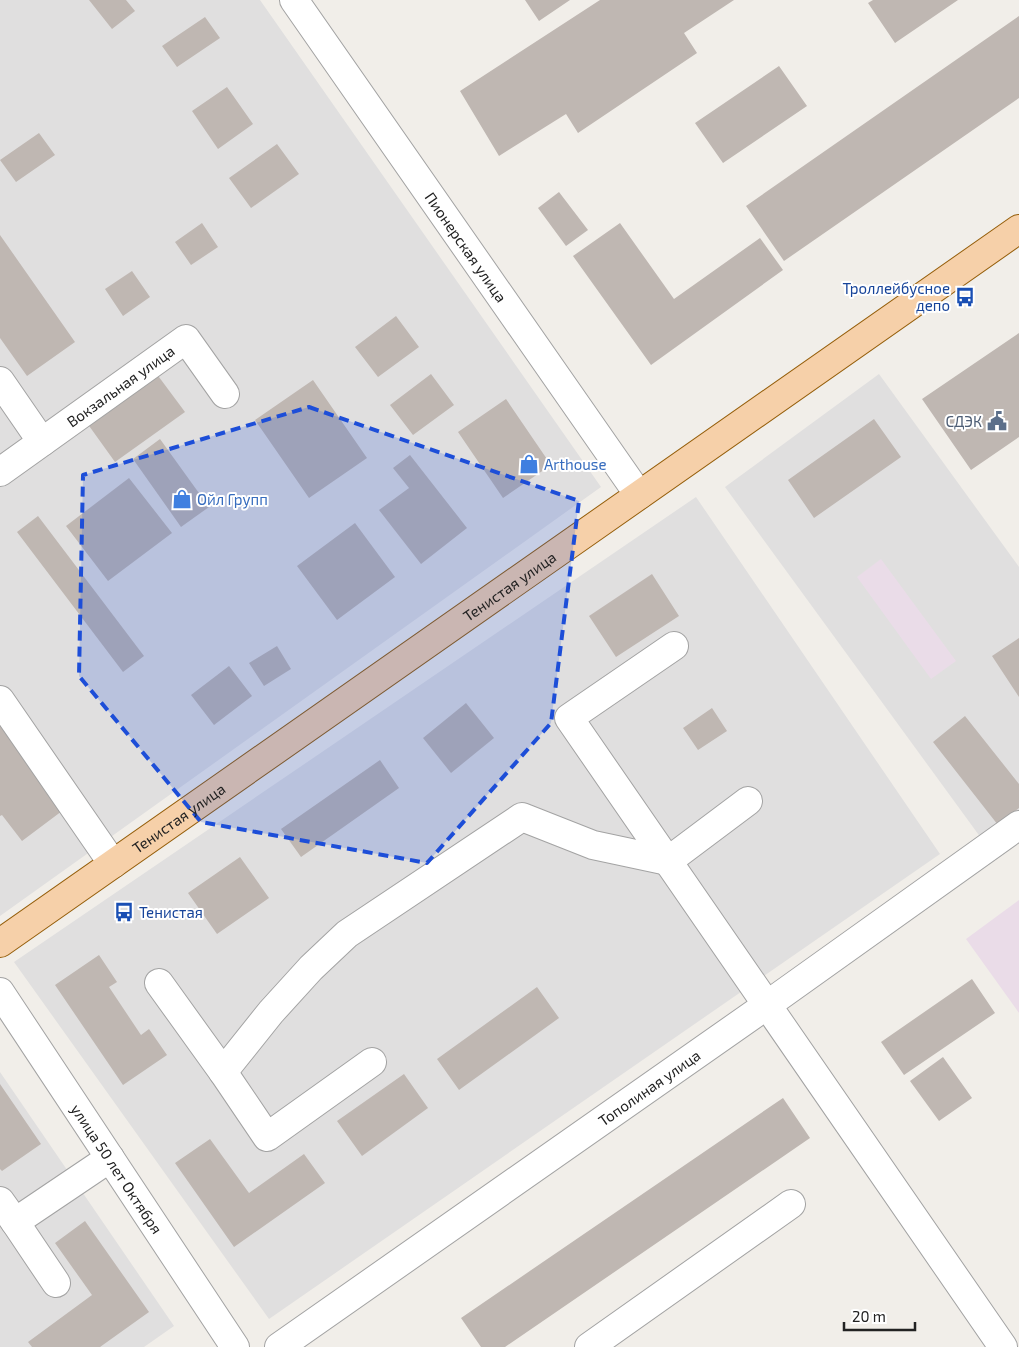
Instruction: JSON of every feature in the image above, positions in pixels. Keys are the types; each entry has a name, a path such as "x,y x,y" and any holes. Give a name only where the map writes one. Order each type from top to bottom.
{"main road":[{"name":"Тенистая улица","path":"0,943 1019,229"}],"street":[{"name":"Пионерская улица","path":"294,0 639,495"},
{"name":"Вокзальная улица","path":"0,472 186,339 225,394"},
{"path":"0,381 42,442"},
{"path":"674,646 569,718 1003,1347"},
{"path":"0,700 114,864"},
{"path":"223,1072 271,1012 311,968 347,934 522,817 593,845 668,861 748,801"},
{"name":"Тополиная улица","path":"279,1347 767,1005 1019,825"},
{"path":"159,983 223,1072 267,1138 372,1062"},
{"name":"улица 50 лет Октября","path":"0,992 235,1347"},
{"path":"56,1283 8,1212 110,1158"},
{"path":"589,1347 791,1204"}],"highlighted area":[{"path":"309,407 579,501 551,723 427,863 201,822 79,676 83,475"}],"shaded area":[{"path":"0,0 260,0 601,487 0,916"},
{"path":"879,374 1019,567 1019,810 981,838 725,487"},
{"path":"696,497 940,854 269,1319 14,962"},
{"path":"881,559 956,661 931,679 857,577"},
{"path":"1019,900 1019,1013 966,939"},
{"path":"0,1072 174,1326 144,1347 0,1347"}],"building":[{"path":"89,0 126,0 135,11 112,29"},
{"path":"525,0 570,0 539,21"},
{"path":"600,0 734,0 684,33 697,53 578,133 566,114 499,156 460,91"},
{"path":"873,0 958,0 895,43 868,3"},
{"path":"1019,16 1019,98 784,261 746,206"},
{"path":"205,17 220,38 177,67 162,46"},
{"path":"779,66 807,106 723,163 695,123"},
{"path":"227,87 253,124 218,149 192,111"},
{"path":"39,133 55,155 16,182 0,160"},
{"path":"277,144 299,174 251,208 229,178"},
{"path":"559,192 588,230 566,246 538,208"},
{"path":"202,223 218,247 191,265 175,242"},
{"path":"620,223 674,299 760,238 783,270 651,365 573,256"},
{"path":"0,235 75,342 27,376 0,338"},
{"path":"132,271 150,297 123,316 105,289"},
{"path":"396,316 419,347 378,377 355,347"},
{"path":"1019,333 1019,437 971,470 922,399"},
{"path":"156,373 185,412 115,462 87,423"},
{"path":"431,374 454,405 413,435 390,405"},
{"path":"313,380 367,458 309,498 255,420"},
{"path":"506,399 551,465 503,498 458,432"},
{"path":"874,419 901,457 814,518 788,480"},
{"path":"160,439 209,507 181,527 133,459"},
{"path":"410,455 467,528 421,564 379,510 409,488 393,468"},
{"path":"129,478 172,533 108,581 66,526"},
{"path":"38,516 144,656 123,672 17,532"},
{"path":"355,523 395,577 337,620 297,566"},
{"path":"652,574 679,616 616,657 589,616"},
{"path":"1019,638 1019,697 992,656"},
{"path":"277,646 291,669 264,686 249,663"},
{"path":"229,666 252,696 214,725 191,695"},
{"path":"466,703 494,738 451,773 423,738"},
{"path":"712,708 727,731 698,750 683,728"},
{"path":"965,716 1019,784 1019,808 998,825 933,742"},
{"path":"0,718 66,808 22,841 2,815 0,816"},
{"path":"380,760 399,788 301,857 281,829"},
{"path":"240,857 269,898 217,934 188,893"},
{"path":"99,955 117,982 109,987 141,1035 149,1029 167,1055 123,1085 55,985"},
{"path":"972,979 995,1013 904,1075 881,1042"},
{"path":"537,987 559,1018 459,1090 437,1059"},
{"path":"943,1057 972,1098 939,1121 910,1081"},
{"path":"404,1074 428,1108 362,1156 337,1121"},
{"path":"0,1084 41,1144 2,1171 0,1169"},
{"path":"783,1098 810,1138 505,1347 481,1347 461,1318"},
{"path":"210,1139 249,1193 304,1154 325,1183 234,1247 175,1163"},
{"path":"85,1221 149,1312 100,1347 32,1347 28,1342 92,1295 55,1243"}],"place":[{"name":"Троллейбусное депо","path":"965,297"},
{"name":"СДЭК","path":"997,421"},
{"name":"Arthouse","path":"529,464"},
{"name":"Ойл Групп","path":"182,499"},
{"name":"Тенистая","path":"124,912"}]}
